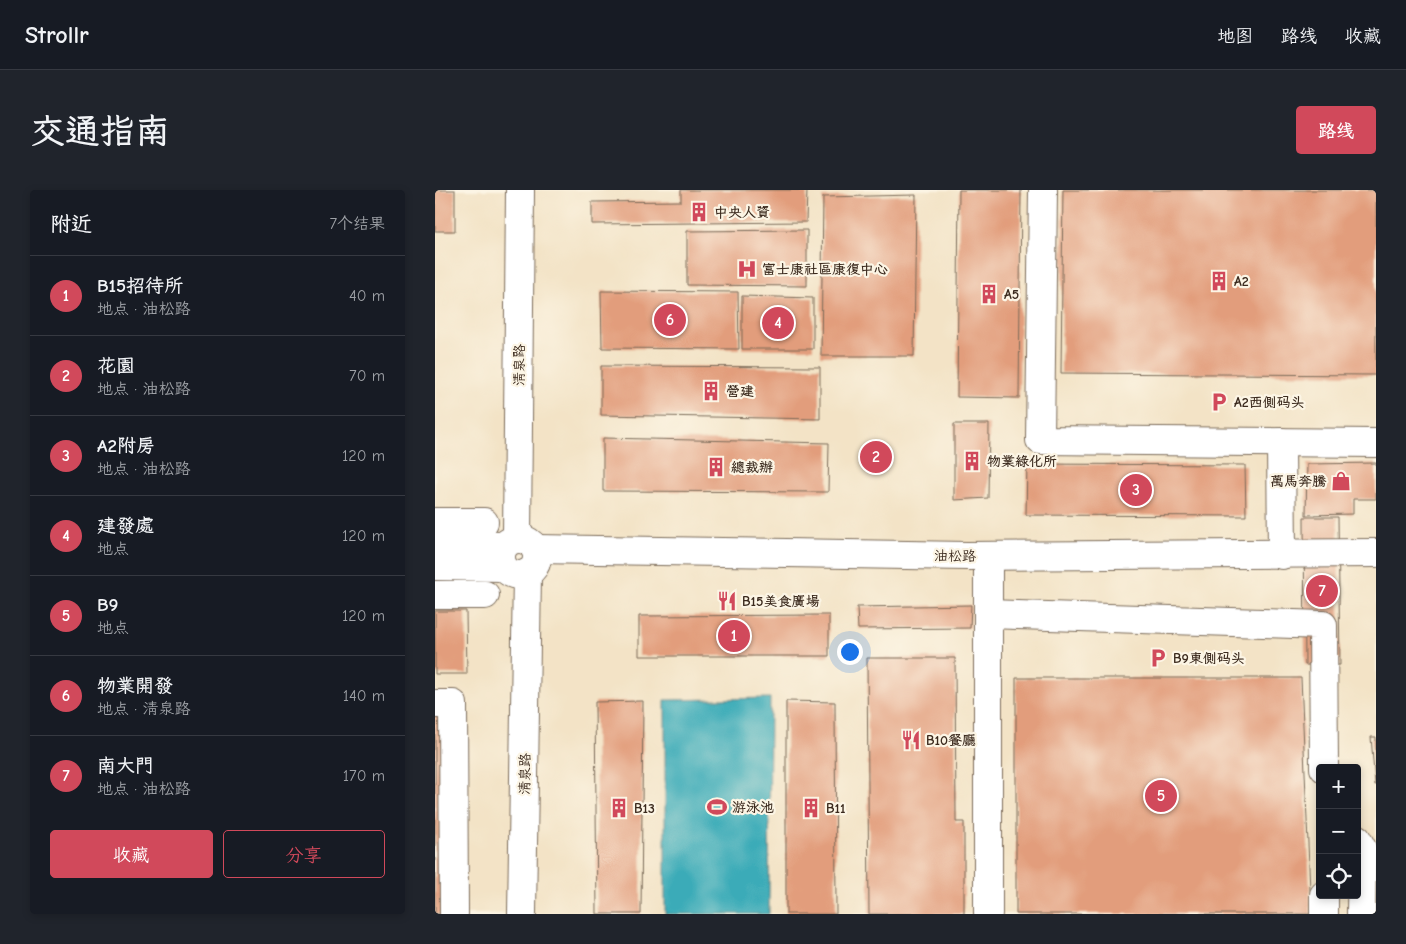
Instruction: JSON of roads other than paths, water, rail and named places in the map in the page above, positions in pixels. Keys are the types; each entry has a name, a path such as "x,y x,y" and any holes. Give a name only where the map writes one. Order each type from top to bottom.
{"street":[{"name":"清泉路","path":"520,190 519,559 522,914"},
{"path":"1043,190 1040,440 1376,443"},
{"path":"1281,442 1282,555"},
{"path":"455,522 484,522"},
{"path":"435,545 519,559"},
{"name":"油松路","path":"988,564 1376,553"},
{"name":"清泉路","path":"507,914 514,611 519,559"},
{"path":"435,566 519,559"},
{"name":"油松路","path":"519,559 1376,569"},
{"path":"988,564 989,914"},
{"path":"435,595 485,595"},
{"path":"989,614 1323,625 1324,764"},
{"path":"435,704 453,704 454,914"},
{"path":"1361,846 1361,914"},
{"path":"1324,899 1324,914"}],"water":[{"name":"游泳池","path":"770,698 769,914 665,914 665,700"}],"place":[{"name":"中央人資","path":"699,212"},
{"name":"富士康社區康復中心","path":"747,269"},
{"name":"A2","path":"1219,281"},
{"name":"A5","path":"989,294"},
{"name":"物業開發","path":"670,320"},
{"name":"建發處","path":"778,323"},
{"name":"營建","path":"711,391"},
{"name":"A2西側码头","path":"1219,402"},
{"name":"花園","path":"876,457"},
{"name":"物業綠化所","path":"972,461"},
{"name":"總裁辦","path":"716,467"},
{"name":"萬馬奔騰","path":"1341,481"},
{"name":"A2附房","path":"1136,490"},
{"name":"南大門","path":"1322,591"},
{"name":"B15美食廣場","path":"727,601"},
{"name":"B15招待所","path":"734,636"},
{"name":"B9東側码头","path":"1158,658"},
{"name":"B10餐廳","path":"911,740"},
{"name":"B9","path":"1161,796"},
{"name":"游泳池","path":"717,807"},
{"name":"B13","path":"619,808"},
{"name":"B11","path":"811,808"}]}
